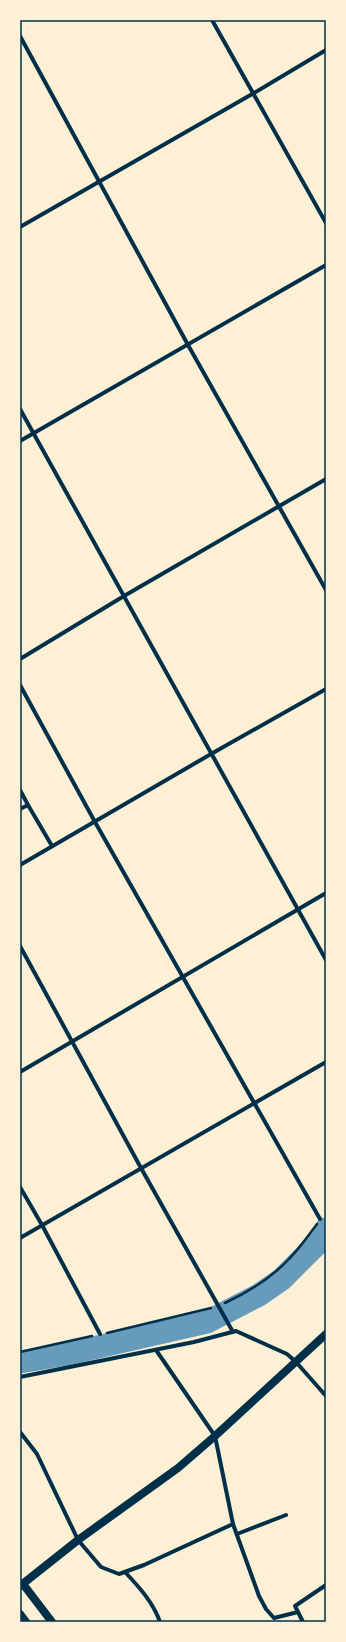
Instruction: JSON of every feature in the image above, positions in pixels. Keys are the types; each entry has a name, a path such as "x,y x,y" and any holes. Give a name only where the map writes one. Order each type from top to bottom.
{"main road":[{"path":"52,1622 21,1585 78,1540 178,1468 326,1334"},
{"path":"20,1614 26,1622"}],"street":[{"path":"212,20 326,223"},
{"path":"20,36 98,182 188,345 326,590"},
{"path":"20,227 326,50"},
{"path":"20,441 326,265"},
{"path":"20,409 326,960"},
{"path":"20,659 124,596 326,479"},
{"path":"20,685 95,822 320,1219"},
{"path":"20,865 326,689"},
{"path":"20,790 52,846"},
{"path":"20,809 28,805"},
{"path":"20,1072 326,893"},
{"path":"20,946 141,1168 233,1332"},
{"path":"20,1238 326,1062"},
{"path":"20,1187 100,1334"},
{"path":"20,1378 209,1339 236,1331 287,1354 326,1396"},
{"path":"156,1350 215,1436 233,1524 259,1596 266,1609 274,1618 298,1612"},
{"path":"20,1432 37,1454 78,1540 101,1567 119,1574 144,1565 233,1524"},
{"path":"237,1534 286,1515"},
{"path":"125,1572 142,1590 155,1609 160,1622"},
{"path":"303,1622 295,1606 326,1585"}],"path":[{"path":"20,1352 219,1306 259,1284 276,1270 298,1248 320,1219"}],"waterway":[{"path":"20,1362 67,1354 207,1322 259,1295 282,1279 319,1242 326,1229"}]}
